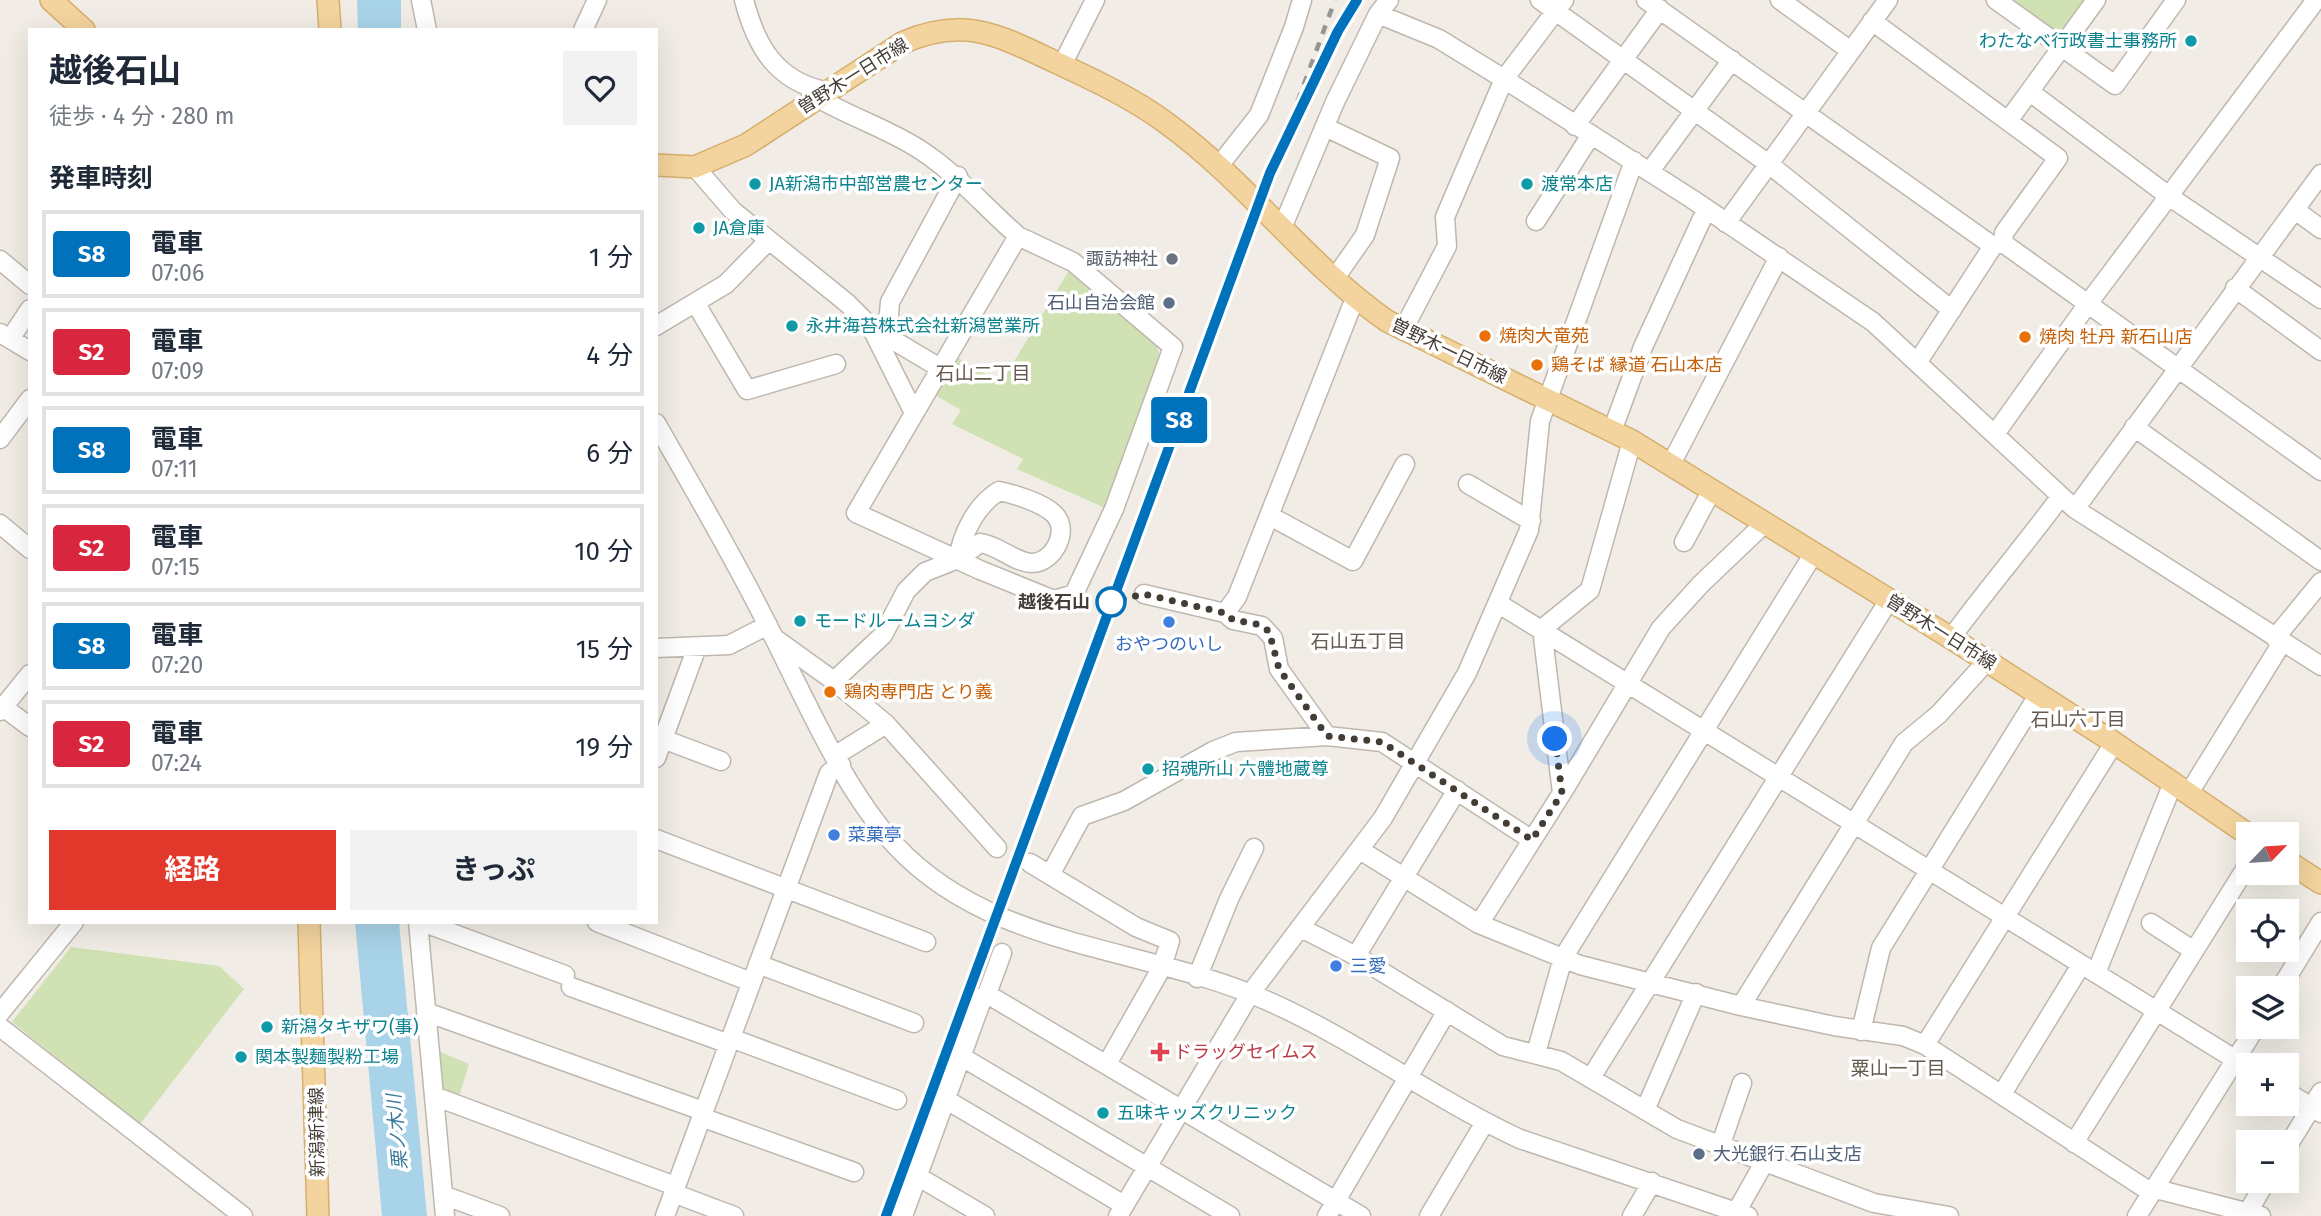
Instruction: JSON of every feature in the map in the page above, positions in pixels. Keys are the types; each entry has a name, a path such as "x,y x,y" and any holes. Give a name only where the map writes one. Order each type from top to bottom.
{"main road":[{"path":"51,0 82,28"},
{"path":"328,0 330,28"},
{"name":"曽野木一日市線","path":"658,165 695,167 746,145 902,43 929,31 948,27 1004,39 1062,65 1168,124 1218,167 1354,298 1403,330 1547,398 1671,464 2039,694 2236,826"},
{"path":"2300,869 2321,883"},
{"name":"新潟新津線","path":"309,924 317,1083 318,1216"}],"street":[{"path":"422,0 427,28"},
{"path":"584,28 597,0"},
{"path":"744,0 750,23 776,68 801,87 821,94 844,114 918,148 958,176 1018,236 1073,262 1173,347 1114,509 1074,594 1054,600 856,513 1018,236"},
{"path":"1062,65 1095,0"},
{"path":"1218,167 1259,115 1302,0"},
{"path":"1540,0 1560,6 1624,58 1770,165 1952,310"},
{"path":"1780,0 1851,51"},
{"path":"1726,223 1888,0"},
{"path":"1996,0 2115,85 2176,0"},
{"path":"2008,121 2096,0"},
{"path":"1995,434 2087,305 2171,197 2316,0"},
{"path":"1536,221 1653,5 2177,367 2321,471"},
{"path":"1403,330 1447,246 1445,217 1504,79 1560,6"},
{"path":"1282,228 1325,127 1384,7 1650,171 1873,321 2076,509 2321,666"},
{"path":"1872,21 2058,158 1917,363"},
{"path":"1650,171 1731,60"},
{"path":"2030,92 2171,197 2321,299"},
{"path":"1325,127 1390,158 1365,235 1335,278"},
{"path":"945,1099 1121,1210 1250,994 1303,929 1383,818 1467,673 1499,604 1531,521 1540,421 1634,161"},
{"path":"695,167 733,211 847,303 871,327 940,368"},
{"path":"2076,509 2177,367 2321,174"},
{"path":"887,337 890,302 958,176"},
{"path":"1612,431 1643,347 1706,210"},
{"path":"2295,211 2321,229"},
{"path":"658,325 726,284 769,240"},
{"path":"1671,464 1779,257"},
{"path":"0,260 28,283"},
{"path":"2235,288 2321,351"},
{"path":"1225,613 1237,597 1354,298"},
{"path":"696,304 747,390 836,364"},
{"path":"28,311 5,336 28,350"},
{"path":"871,327 914,413"},
{"path":"0,439 28,402"},
{"path":"658,427 866,807 898,848 937,882 973,906 1013,923 1250,994 1311,1023 1485,1122 1564,1155 1652,1182 1740,1215 1764,1163"},
{"path":"2134,427 2321,561"},
{"path":"1542,629 1590,590 1632,441"},
{"path":"1270,516 1353,561 1405,464"},
{"path":"1468,484 1531,521"},
{"path":"958,559 961,541 984,501 999,491 1053,513 1059,521 1060,537 1053,553 1044,560 1029,563 987,544 978,533 975,517"},
{"path":"1684,542 1712,491"},
{"path":"1951,638 1996,578 2008,569 2061,496"},
{"path":"1479,924 1661,628 1680,605 1765,523"},
{"path":"0,524 28,546"},
{"path":"834,681 883,635 906,591 925,572 958,559 973,546 987,544"},
{"path":"1536,1053 1563,958 1814,553"},
{"path":"2001,1094 2089,969 2181,788 2279,639 2321,582"},
{"path":"1144,594 1225,613 1233,620 1256,624 1269,631 1279,669 1327,736"},
{"path":"1592,1076 1889,600"},
{"path":"1499,604 2236,1060"},
{"path":"1542,629 1562,793"},
{"path":"658,648 729,645 771,631"},
{"path":"771,631 886,724 997,848"},
{"path":"658,752 697,648"},
{"path":"1741,1006 1904,743 1939,714 1987,661"},
{"path":"28,676 2,709 28,726"},
{"path":"1861,1031 1881,948 2039,694"},
{"path":"664,1216 830,773 838,760 886,724"},
{"path":"1050,875 1082,816 1124,801 1204,756 1236,742 1327,736 1382,742 1532,840"},
{"path":"663,739 721,761"},
{"path":"1925,1045 2114,743"},
{"path":"1356,956 1457,790"},
{"path":"658,840 926,942"},
{"path":"1197,978 1229,899 1254,848"},
{"path":"1360,850 1479,924 1563,958 1741,1006 1903,1037 1925,1045 2074,1143 2154,1191 2254,1214 2262,1193"},
{"path":"1030,863 1136,927 1170,941 1162,967 1107,1064"},
{"path":"2074,1143 2236,884"},
{"path":"2288,976 2321,922"},
{"path":"2151,923 2194,951"},
{"path":"0,1013 72,924"},
{"path":"420,924 445,1216"},
{"path":"425,924 568,981 897,1100"},
{"path":"602,924 751,982"},
{"path":"1303,929 1356,956 1503,1046 1561,1060 1677,1129 1874,1203 1949,1216"},
{"path":"902,1216 983,997 987,994 1002,953"},
{"path":"758,964 914,1023"},
{"path":"1645,1110 1696,993"},
{"path":"987,994 1181,1107 1332,1209 1361,1216"},
{"path":"426,1012 854,1172"},
{"path":"1332,1209 1447,1012"},
{"path":"0,1027 243,1216"},
{"path":"962,1057 1230,1216"},
{"path":"2137,1216 2236,1073"},
{"path":"1721,1144 1742,1083"},
{"path":"435,1096 674,1189 734,1216"},
{"path":"2299,1097 2318,1104 2299,1130"},
{"path":"1429,1216 1485,1122"},
{"path":"917,1176 985,1216"},
{"path":"1632,1216 1652,1182"},
{"path":"443,1195 500,1216"}],"green space":[{"path":"2009,0 2090,0 2063,38"},
{"path":"1068,272 1156,345 1161,358 1105,508 1017,469 1023,459 952,424 961,410 935,395 958,358 1001,383"},
{"path":"71,947 219,966 244,989 140,1124 12,1022"},
{"path":"436,1050 469,1064 458,1100 444,1091 438,1080"}],"water":[{"path":"357,0 401,0 401,28 358,28"},
{"name":"栗ノ木川","path":"355,924 399,924 427,1216 382,1216"}],"railway":[{"path":"886,1216 1335,0"},
{"path":"1317,74 1357,0"}],"train":[{"name":"S8","path":"886,1216 1270,173 1338,31 1357,0"}],"place":[{"name":"わたなべ行政書士事務所","path":"2191,41"},
{"name":"JA新潟市中部営農センター","path":"755,184"},
{"name":"渡常本店","path":"1527,184"},
{"name":"JA倉庫","path":"699,228"},
{"name":"諏訪神社","path":"1172,259"},
{"name":"石山自治会館","path":"1169,303"},
{"name":"永井海苔株式会社新潟営業所","path":"792,326"},
{"name":"焼肉大竜苑","path":"1485,336"},
{"name":"焼肉 牡丹 新石山店","path":"2025,337"},
{"name":"鶏そば 縁道 石山本店","path":"1537,365"},
{"name":"越後石山","path":"1111,602"},
{"name":"モードルームヨシダ","path":"800,621"},
{"name":"おやつのいし","path":"1169,622"},
{"name":"鶏肉専門店 とり義","path":"830,692"},
{"name":"招魂所山 六體地蔵尊","path":"1148,769"},
{"name":"菜菓亭","path":"834,835"},
{"name":"三愛","path":"1336,966"},
{"name":"新潟タキザワ(事)","path":"267,1027"},
{"name":"ドラッグセイムス","path":"1160,1052"},
{"name":"関本製麺製粉工場","path":"241,1057"},
{"name":"五味キッズクリニック","path":"1103,1113"},
{"name":"大光銀行 石山支店","path":"1699,1154"}],"district":[{"name":"石山二丁目","path":"983,373"},
{"name":"石山五丁目","path":"1358,641"},
{"name":"石山六丁目","path":"2078,719"},
{"name":"粟山一丁目","path":"1898,1068"}],"route":[{"path":"1111,602 1144,594 1225,613 1233,620 1262,626 1273,638 1279,669 1321,724 1327,736 1382,742 1532,840 1562,793 1555,739"}]}
